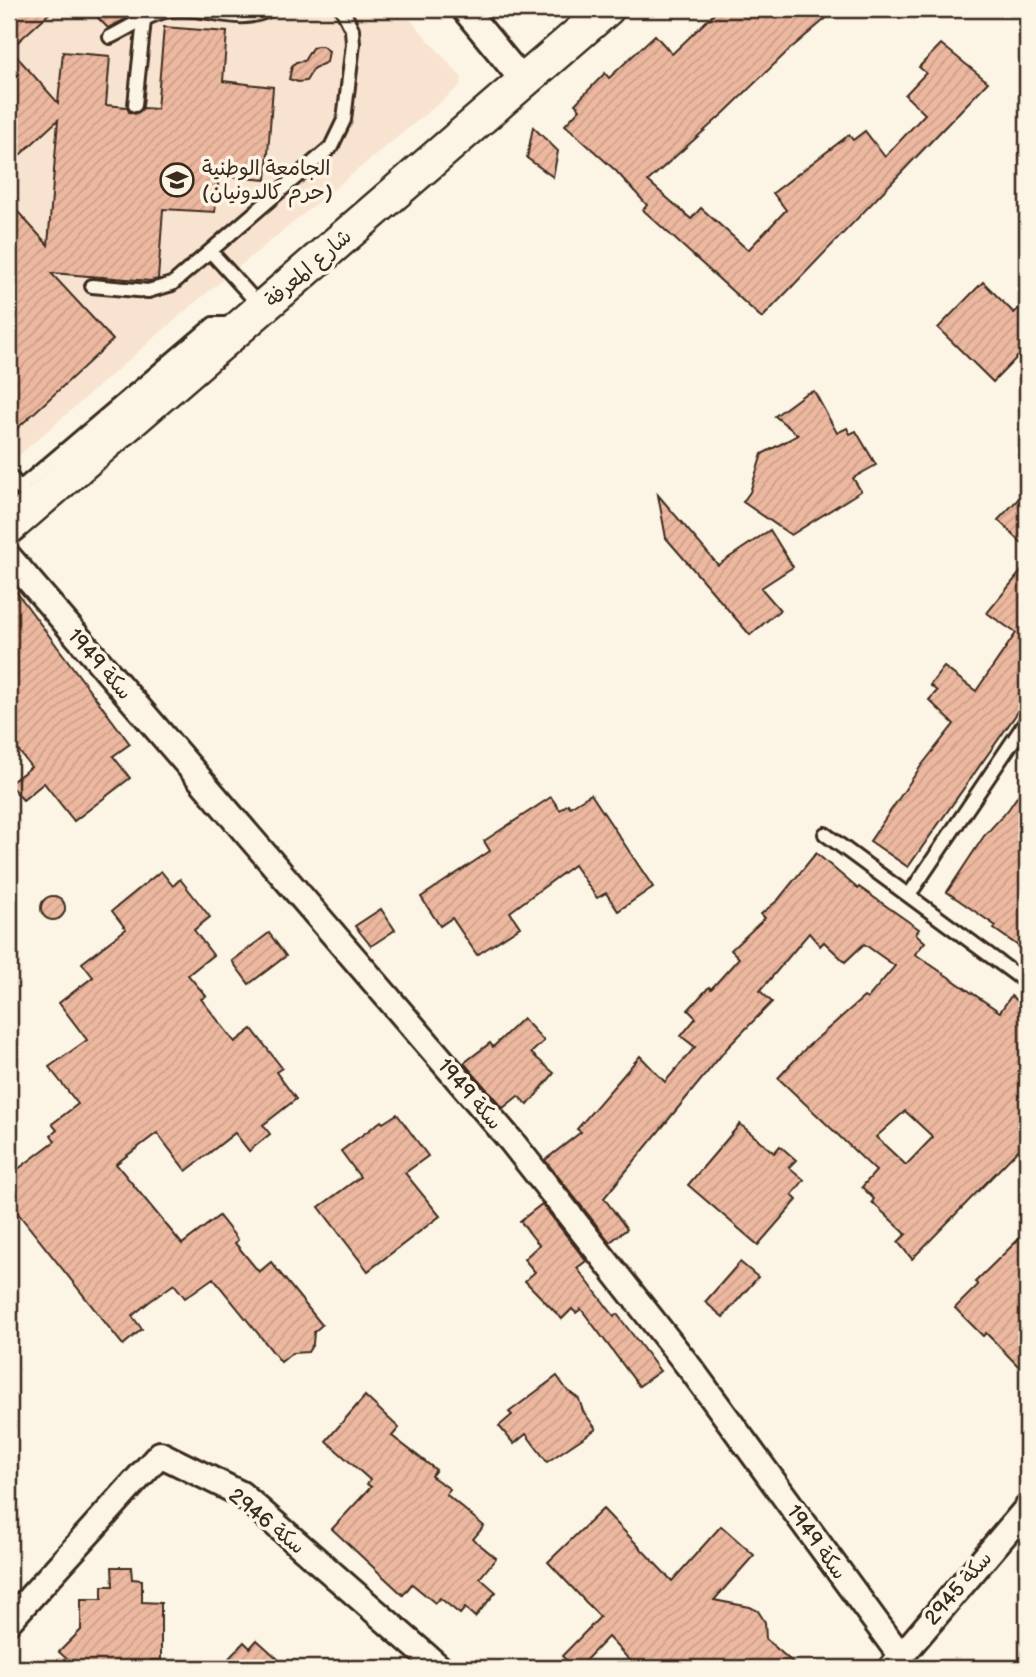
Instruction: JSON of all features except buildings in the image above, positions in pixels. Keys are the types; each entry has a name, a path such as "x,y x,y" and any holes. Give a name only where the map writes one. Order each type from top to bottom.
{"street":[{"path":"464,9 524,82"},
{"name":"شارع المعرفة","path":"9,527 27,497 234,332 607,9"},
{"name":"سكة 1949","path":"9,557 512,1142 694,1373 895,1662"},
{"name":"سكة 2946","path":"9,1621 160,1454 241,1494 440,1668"},
{"name":"سكة 2945","path":"895,1662 1027,1508"}],"lane":[{"path":"110,37 144,20 176,9 239,17 270,9"},
{"path":"92,286 148,291 164,288 180,279 331,147 344,120 353,44 352,29 342,9"},
{"path":"135,104 144,20"},
{"path":"211,252 262,308"},
{"path":"9,475 27,497"},
{"path":"909,895 1027,720"},
{"path":"825,834 1027,983"}],"shaded area":[{"name":"الجامعة الوطنية (حرم كالدونيان)","path":"9,9 401,9 462,78 460,86 191,306 9,464"}],"place":[{"name":"الجامعة الوطنية (حرم كالدونيان)","path":"177,180"}]}
